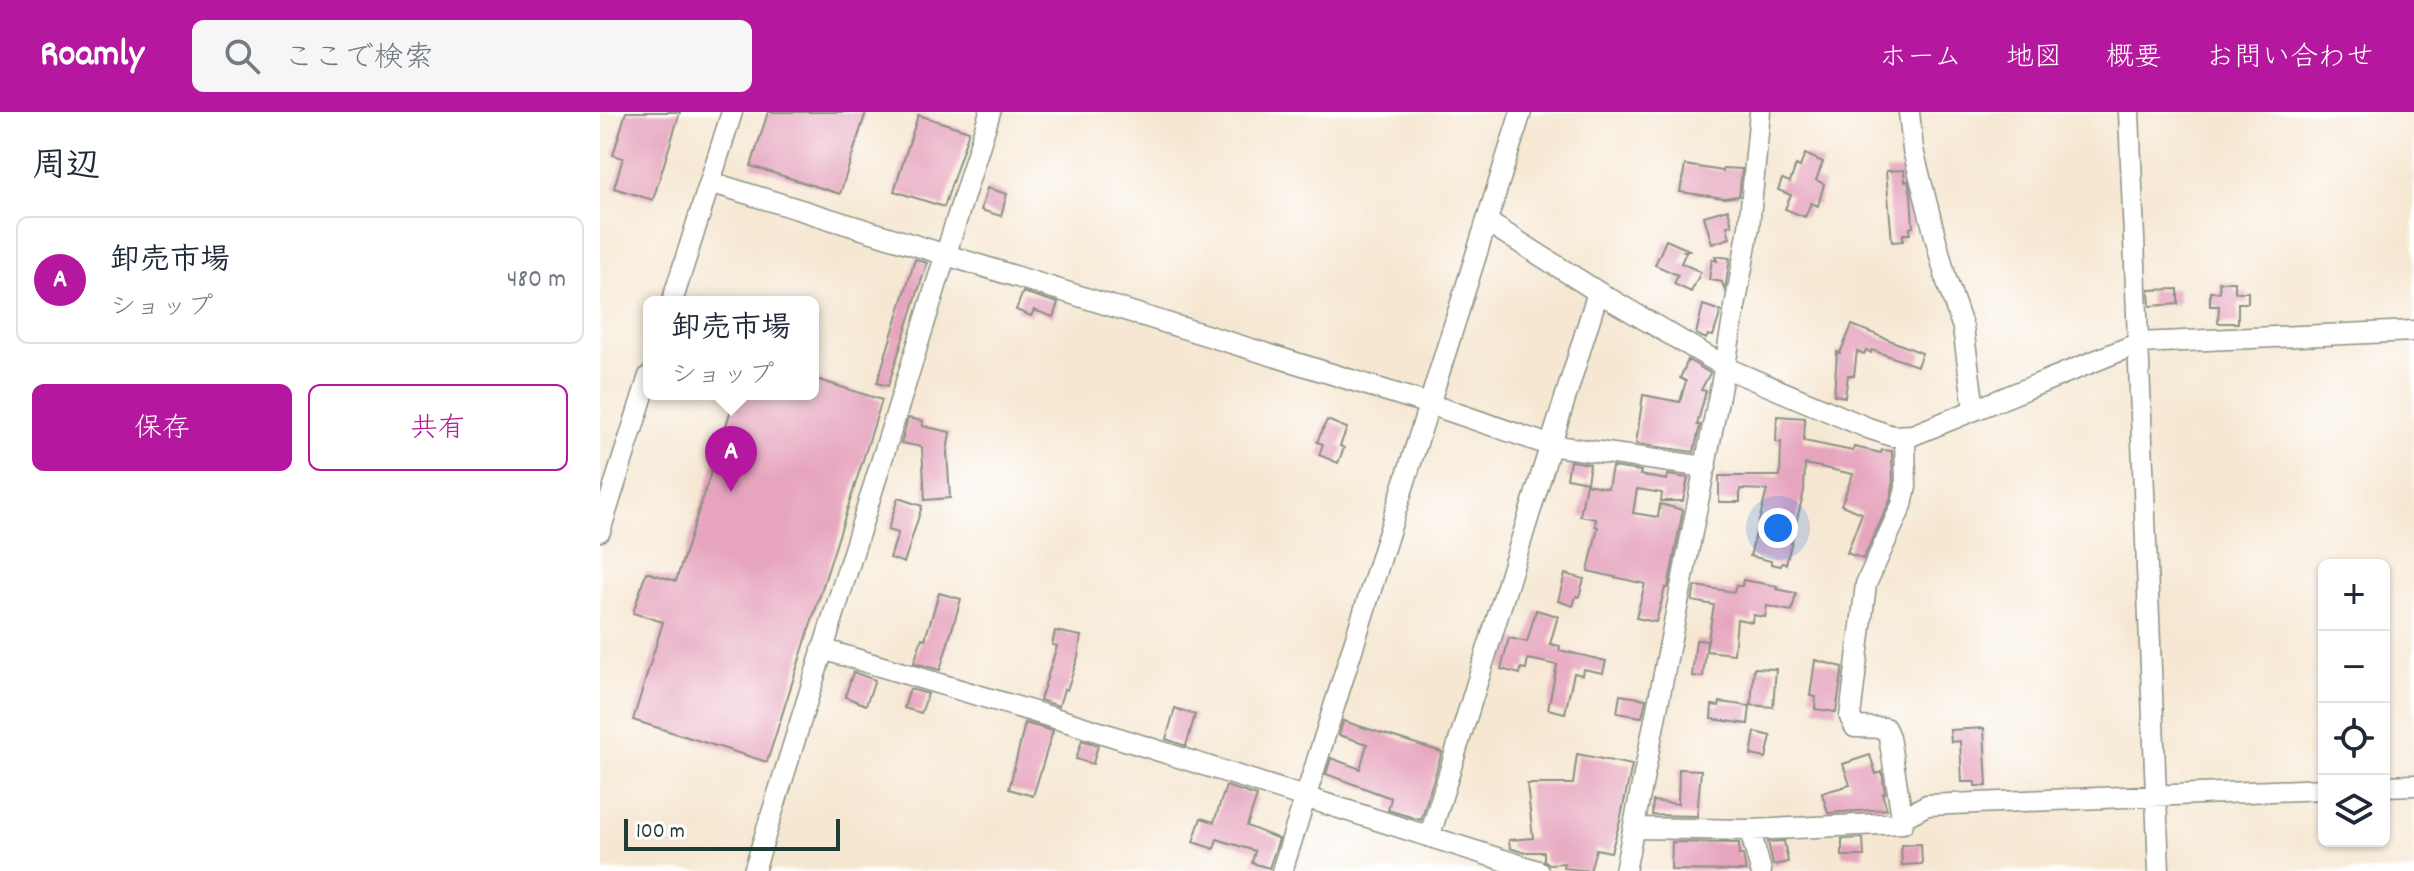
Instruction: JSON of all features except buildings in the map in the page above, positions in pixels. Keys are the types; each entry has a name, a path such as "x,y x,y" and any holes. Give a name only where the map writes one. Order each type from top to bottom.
{"street":[{"path":"674,296 732,112"},
{"path":"754,871 990,112"},
{"path":"1282,871 1489,223 1521,112"},
{"path":"1625,871 1725,365 1749,227 1760,112"},
{"path":"1909,112 1913,150 1946,279 1963,328 1974,409"},
{"path":"2129,112 2159,871"},
{"path":"710,182 1429,404 1549,445 1706,467"},
{"path":"1489,223 1598,292 1725,365 1892,436 1905,437 2139,343 2414,331"},
{"path":"1430,835 1598,292"},
{"path":"600,531 643,395"},
{"path":"1635,828 1750,830 1903,823 1885,728 1855,727 1850,717 1866,584 1903,502 1906,487 1905,437"},
{"path":"822,649 1068,722 1538,871"},
{"path":"2390,786 2414,785"},
{"path":"1904,817 1927,805 2318,789"},
{"path":"1750,830 1761,871"}],"place":[{"name":"卸売市場","path":"731,492"}]}
